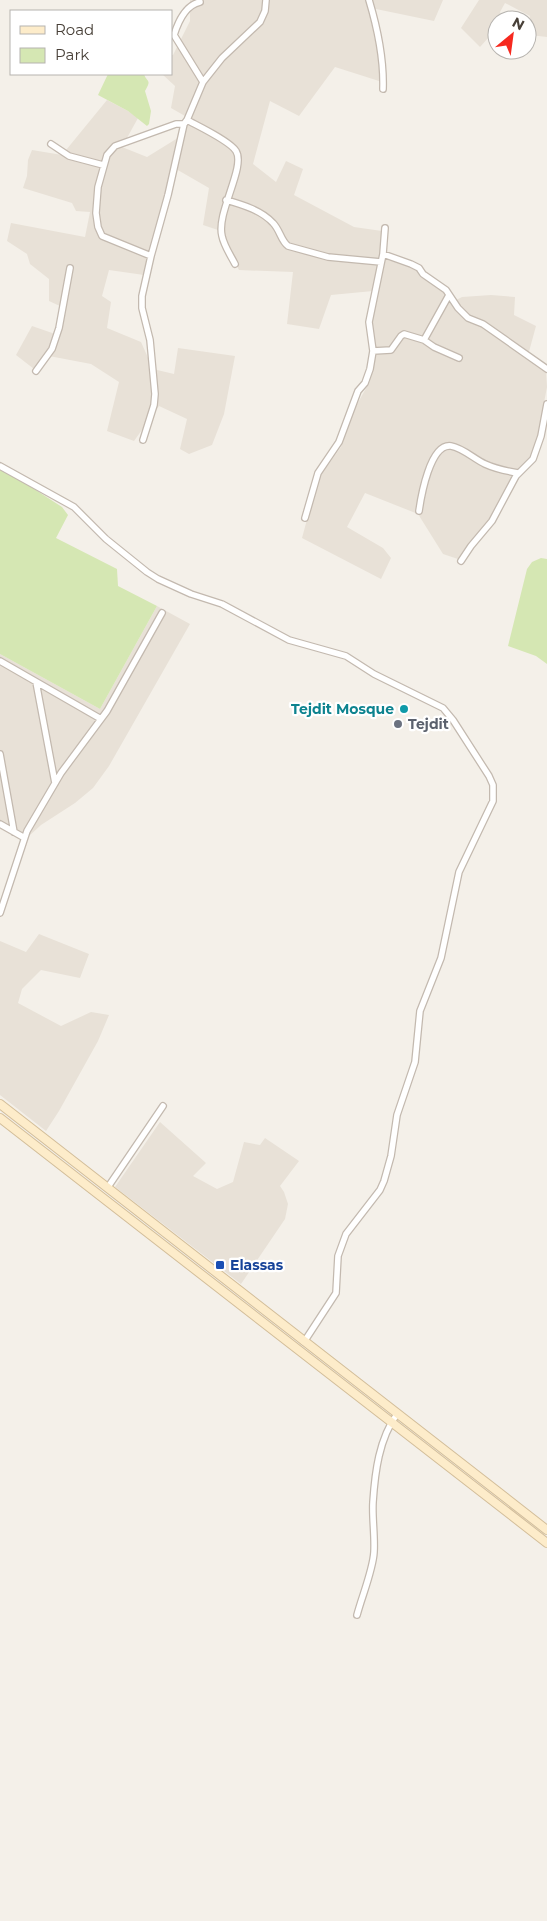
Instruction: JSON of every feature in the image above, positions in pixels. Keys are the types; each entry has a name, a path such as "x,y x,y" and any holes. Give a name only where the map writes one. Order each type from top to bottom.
{"main road":[{"path":"0,1104 547,1530"},
{"path":"0,1118 142,1227 390,1423 547,1543"},
{"path":"142,1227 148,1219"}],"street":[{"path":"143,440 154,405 155,394 150,340 142,308 142,296 186,122 203,82 222,58 260,22 265,11 266,0"},
{"path":"369,0 380,42 384,68 383,89"},
{"path":"200,2 195,3 180,19 174,35 203,82"},
{"path":"151,256 102,236 98,228 96,213 98,187 103,165 107,154 115,146 186,122 223,141 236,151 239,163 226,200 222,220 222,236 235,264"},
{"path":"51,144 69,156 103,165"},
{"path":"226,200 243,205 263,215 273,223 282,235 284,243 288,246 328,257 381,262"},
{"path":"305,518 318,473 339,442 358,391 365,383 370,369 373,352 369,322 383,254 385,228"},
{"path":"383,254 419,268 423,274 442,287 468,318 489,328 547,369"},
{"path":"36,371 52,349 59,328 70,268"},
{"path":"424,340 449,295"},
{"path":"373,352 391,350 404,334 424,340 434,347 459,358"},
{"path":"461,561 470,546 492,521 518,473 533,459 537,450 547,404"},
{"path":"419,511 426,473 438,452 444,447 450,446 458,449 497,469 518,473"},
{"path":"0,466 74,507 106,539 158,579 191,594 222,604 289,640 346,656 374,674 443,708 490,776 493,785 492,801 489,812 459,872 440,958 420,1011 415,1062 397,1115 384,1181 380,1190 346,1234 338,1256 336,1293 304,1342"},
{"path":"0,913 24,844 23,837 55,784 101,719 162,613"},
{"path":"0,661 101,719"},
{"path":"36,682 55,784"},
{"path":"0,754 14,832"},
{"path":"0,824 23,837"},
{"path":"108,1187 163,1106"},
{"path":"357,1615 373,1561 373,1502 378,1458 390,1423 397,1414"}],"shaded area":[{"path":"190,0 443,0 434,21 376,9 369,11 379,59 379,81 335,67 299,116 270,101 253,164 276,182 286,161 303,169 294,195 354,227 382,231 380,255 384,259 407,264 416,269 420,277 442,288 452,302 462,297 491,295 515,297 514,315 536,326 527,359 546,371 547,387 537,439 530,459 512,476 496,510 458,559 443,554 418,514 365,493 347,527 383,548 391,558 381,579 302,538 318,479 341,447 351,415 369,383 373,367 374,347 371,323 373,291 331,295 319,329 287,324 293,272 239,270 218,230 203,225 209,188 176,169 172,171 144,275 109,270 102,296 111,302 107,328 141,342 153,369 174,374 178,348 235,356 224,414 212,445 189,454 180,449 187,419 159,406 134,441 107,431 119,382 91,364 49,356 34,369 16,355 32,326 58,335 62,307 49,301 49,279 30,264 27,254 7,241 11,223 85,237 90,212 76,211 72,203 23,188 27,176 28,160 32,150 62,155 107,100 138,118 122,147 147,157 181,136 185,116 171,108 175,86 163,75 172,75 172,55 190,21"},
{"path":"479,0 547,0 547,37 537,36 537,10 518,10 505,3 501,10 487,10 487,39 480,47 461,28"},
{"path":"157,606 190,624 109,766 93,788 75,803 41,825 29,836 19,839 0,829 0,654 100,709"},
{"path":"39,934 89,954 80,978 41,970 22,989 18,1003 61,1026 91,1012 109,1015 98,1041 46,1131 0,1095 0,941 26,952"},
{"path":"160,1122 206,1163 193,1176 217,1189 233,1182 244,1142 260,1145 265,1138 299,1161 280,1186 288,1204 285,1219 241,1284 115,1187"}],"green space":[{"path":"108,75 145,75 149,83 145,91 151,111 149,124 147,126 128,111 98,95"},
{"path":"0,467 62,507 68,515 56,538 117,569 118,586 157,606 100,709 0,654"},
{"path":"541,558 547,559 547,664 536,656 508,646 527,569 532,562"}],"place":[{"name":"Tejdit Mosque","path":"404,709"},
{"name":"Tejdit","path":"398,724"},
{"name":"Elassas","path":"220,1265"}]}
